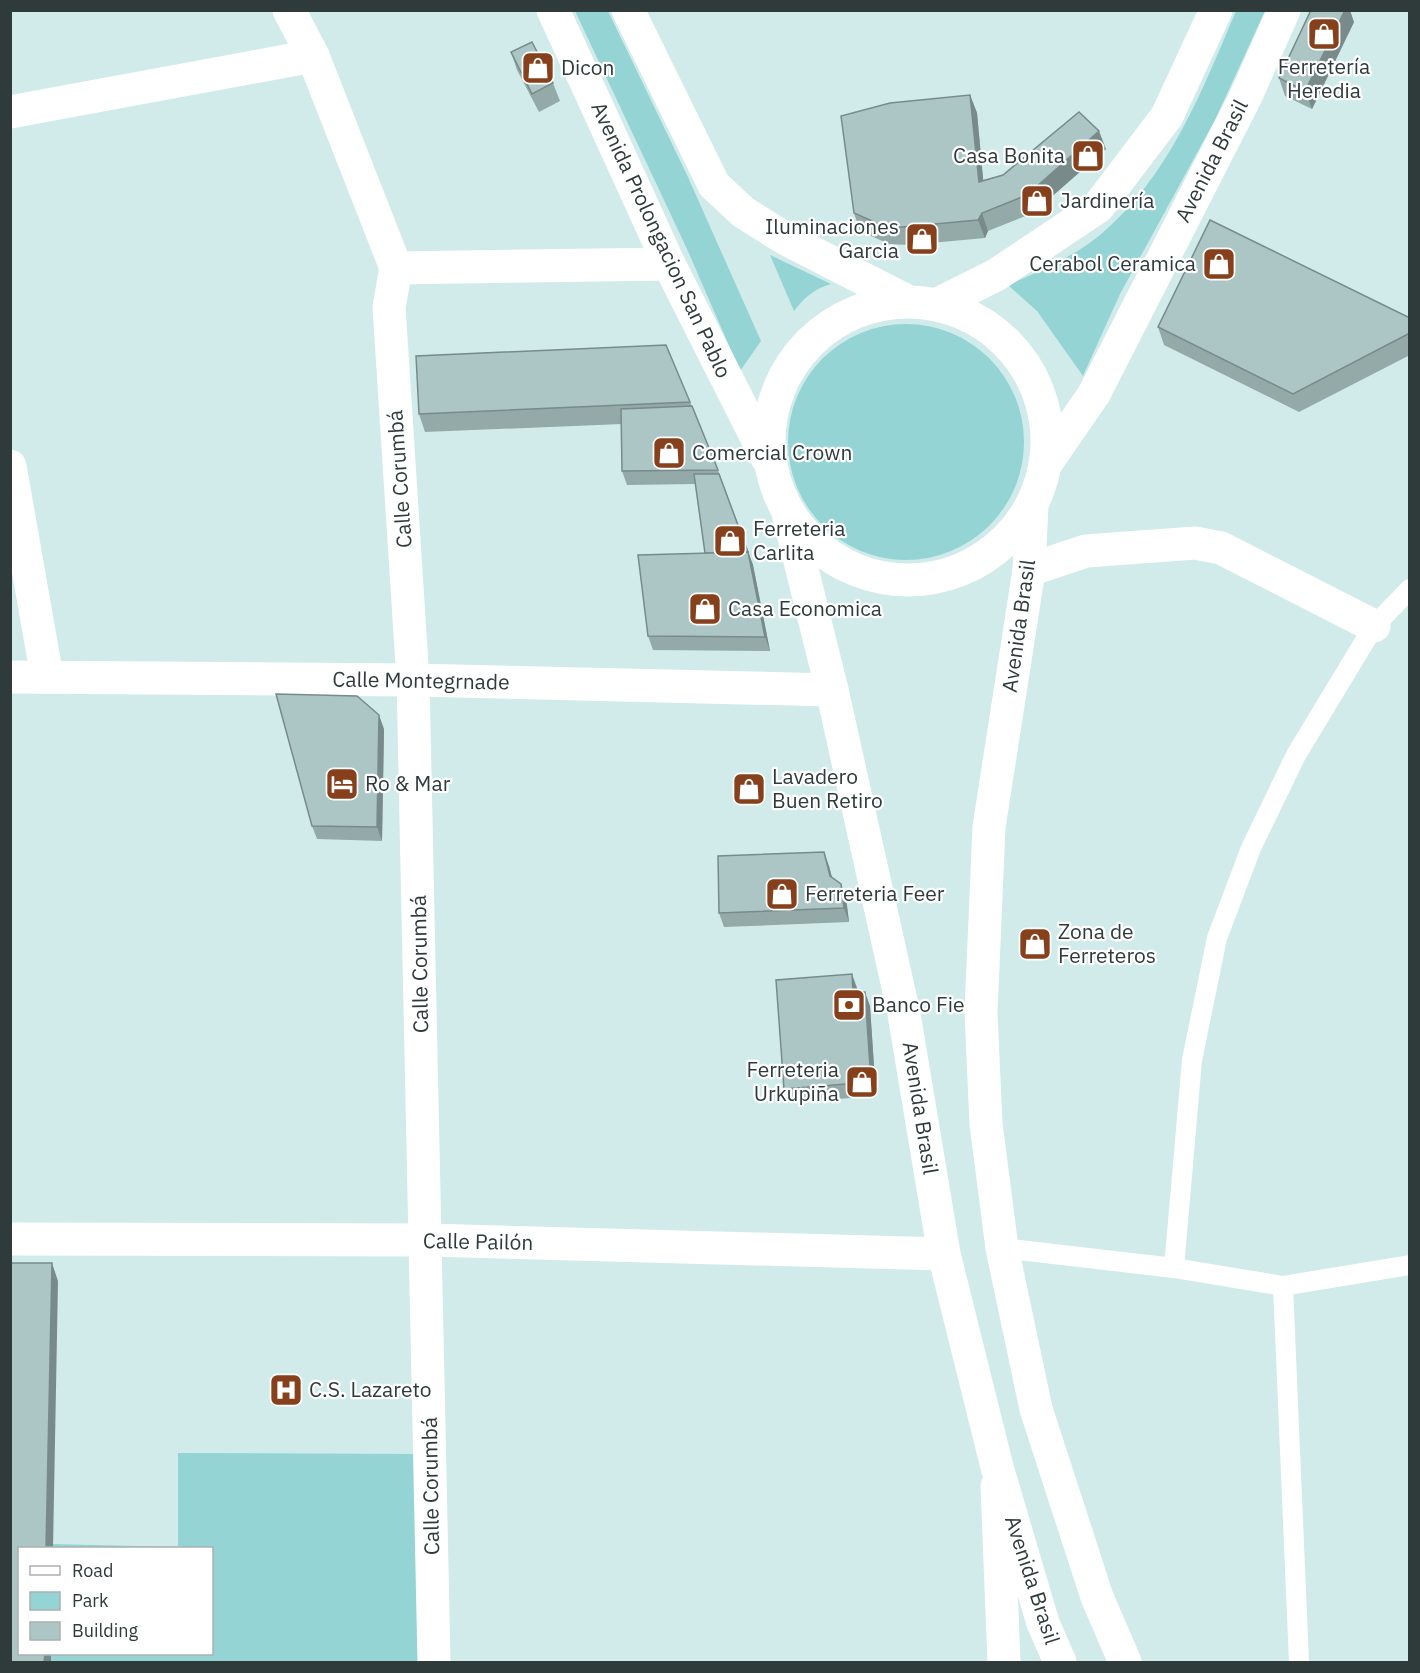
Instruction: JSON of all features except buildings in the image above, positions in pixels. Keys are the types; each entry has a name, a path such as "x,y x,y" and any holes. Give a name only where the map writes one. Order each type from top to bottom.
{"main road":[{"path":"289,10 313,56 396,268 669,264"},
{"name":"Avenida Prolongacion San Pablo","path":"553,10 669,264 771,468"},
{"path":"628,10 714,185 743,212 786,239 922,302 983,323 1008,344 1028,370 1035,384 1045,416 1045,465 1032,504 1015,530 980,561 936,578 905,581 874,577 845,566 819,549 788,513 771,468 769,435 774,402 795,358 818,334 844,316 875,305 922,302 996,275 1098,207 1167,116 1216,10"},
{"name":"Avenida Brasil","path":"1045,465 1094,394 1246,96 1284,10"},
{"path":"10,112 313,56"},
{"name":"Calle Corumbá","path":"396,268 389,307 413,680 434,1662"},
{"path":"10,466 47,677"},
{"name":"Avenida Brasil","path":"1032,504 1029,570 989,827 982,989 986,1124 1002,1248 1036,1409 1097,1597 1125,1662"},
{"name":"Avenida Brasil","path":"788,513 832,690 904,1014 944,1254 997,1467 1043,1623 1060,1662"},
{"path":"1029,570 1086,551 1195,543 1221,548 1374,626"},
{"name":"Calle Montegrnade","path":"10,677 413,680 832,690"},
{"name":"Calle Pailón","path":"10,1239 426,1240 944,1254"},
{"path":"997,1467 1004,1662"}],"lane":[{"path":"1174,1268 1192,1060 1217,938 1251,848 1296,755 1374,626 1410,589"},
{"path":"1002,1248 1174,1268 1283,1286 1410,1265"},
{"path":"1283,1286 1299,1662"}],"green space":[{"path":"575,11 608,11 687,175 761,341 740,371 687,249"},
{"path":"1236,11 1265,11 1215,120 1120,294 1083,376 1037,311 1008,285 1056,263 1090,243 1124,212 1146,187 1164,160 1196,102"},
{"path":"770,255 831,284 810,294 794,311"},
{"path":"894,324 918,324 940,329 962,338 990,358 1004,376 1015,397 1022,419 1024,442 1022,465 1015,487 1004,508 990,526 962,546 940,555 918,560 894,560 872,555 850,546 822,526 802,498 793,476 788,454 788,430 793,408 802,386 822,358 850,338 872,329"},
{"path":"178,1453 414,1454 420,1662 51,1662 51,1655 213,1655 213,1547 178,1547"},
{"path":"53,1544 178,1547 53,1547"}],"place":[{"name":"Ferretería Heredia","path":"1324,34"},
{"name":"Dicon","path":"538,68"},
{"name":"Casa Bonita","path":"1088,156"},
{"name":"Jardinería","path":"1037,201"},
{"name":"Iluminaciones Garcia","path":"922,239"},
{"name":"Cerabol Ceramica","path":"1219,264"},
{"name":"Comercial Crown","path":"669,453"},
{"name":"Ferreteria Carlita","path":"730,541"},
{"name":"Casa Economica","path":"705,609"},
{"name":"Ro & Mar","path":"342,784"},
{"name":"Lavadero Buen Retiro","path":"749,789"},
{"name":"Ferreteria Feer","path":"782,894"},
{"name":"Zona de Ferreteros","path":"1035,944"},
{"name":"Banco Fie","path":"849,1005"},
{"name":"Ferreteria Urkupiña","path":"862,1082"},
{"name":"C.S. Lazareto","path":"286,1390"}]}
